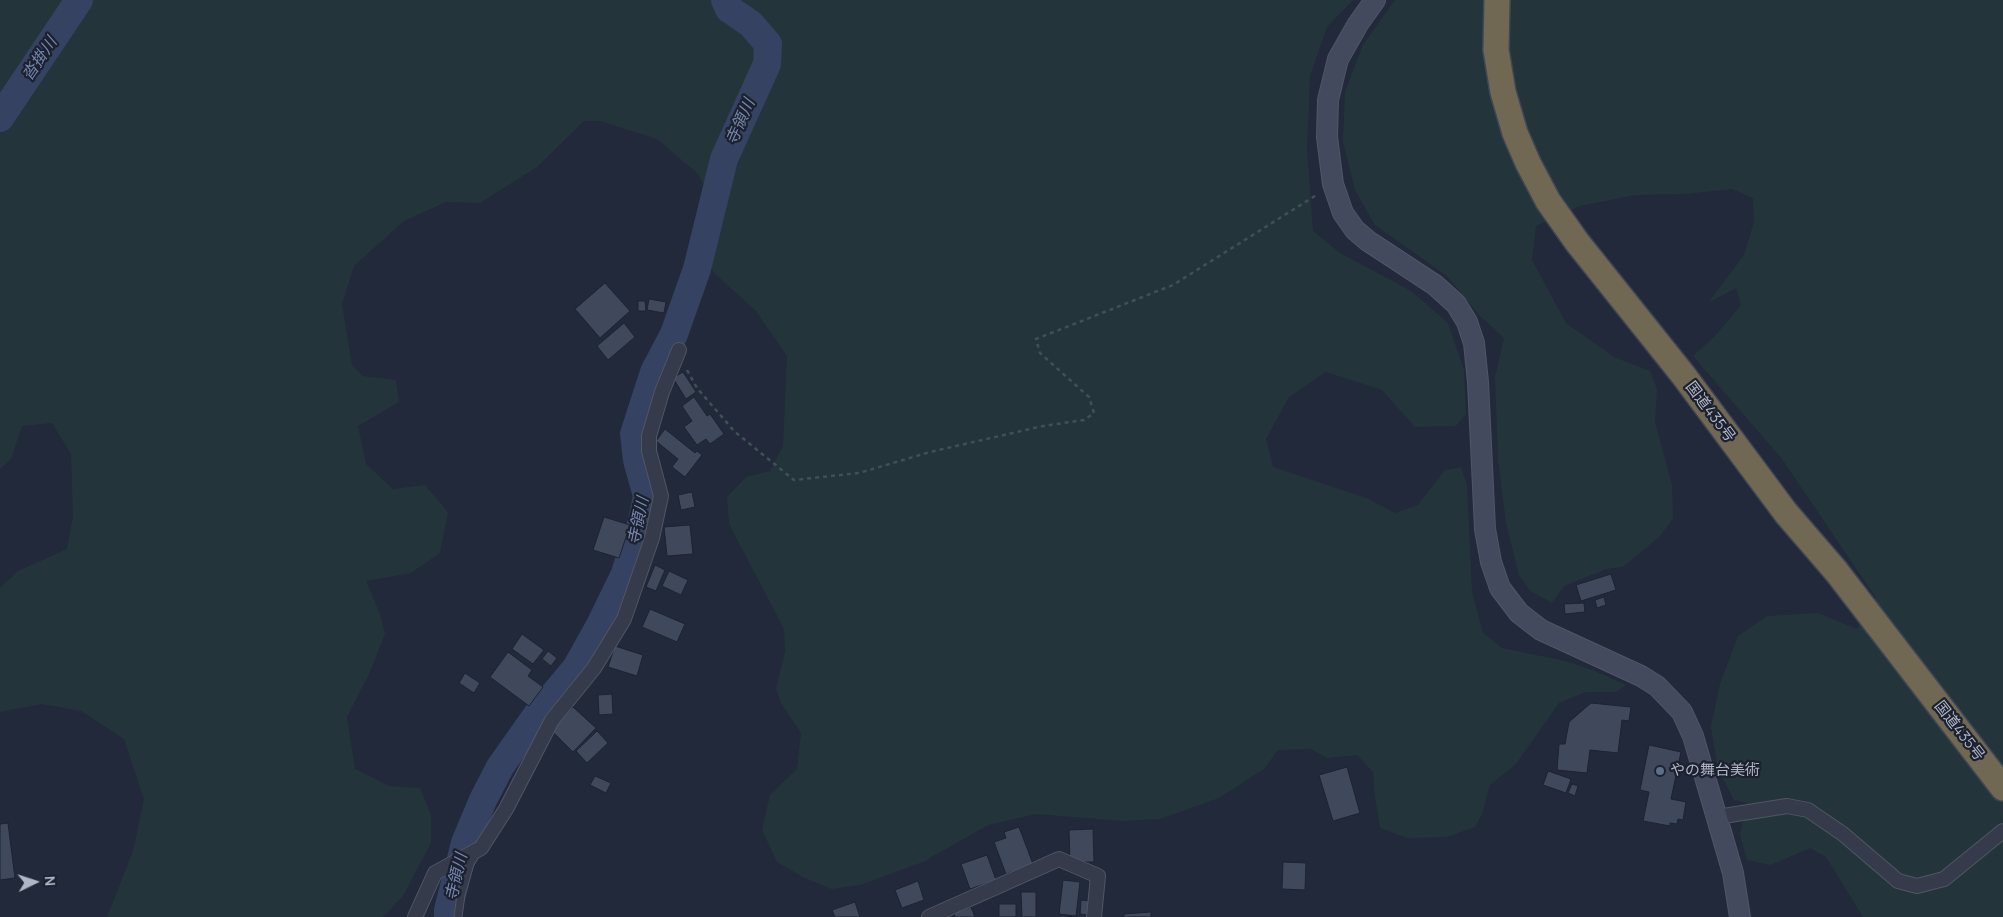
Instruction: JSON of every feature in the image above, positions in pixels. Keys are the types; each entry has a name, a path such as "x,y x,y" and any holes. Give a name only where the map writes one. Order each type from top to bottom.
{"highway":[{"name":"国道435号","path":"1497,0 1496,50 1503,92 1515,133 1548,201 1577,242 1684,376 1786,513 1836,571 2003,788"}],"street":[{"path":"1375,0 1358,24 1338,60 1328,100 1327,137 1333,184 1343,213 1355,230 1368,241 1435,285 1456,304 1468,322 1474,344 1478,382 1485,529 1491,562 1500,588 1519,613 1541,630 1641,676 1657,686 1682,712 1693,736 1733,873 1740,917"},
{"path":"414,917 435,873 477,850 506,809 552,720 594,668 624,619 652,538 661,496 649,451 649,436 662,392 677,354"},
{"path":"1717,817 1787,806 1808,810 1844,834 1898,881 1917,886 1944,878 2003,830"},
{"path":"930,917 1058,859 1098,876 1094,917"}],"lane":[{"path":"458,917 461,895 470,864 477,850"}],"path":[{"path":"677,354 697,388 734,431 794,480 859,473 930,452 1043,426 1084,420 1094,413 1089,397 1040,353 1036,339 1173,285 1333,184"}],"shaded area":[{"path":"0,0 1353,0 1327,27 1310,76 1307,149 1313,231 1340,253 1411,291 1448,323 1464,370 1466,414 1456,426 1415,427 1382,390 1326,372 1289,397 1266,439 1273,467 1369,499 1395,513 1418,505 1445,470 1461,467 1467,485 1472,592 1483,633 1502,648 1565,661 1595,671 1626,685 1616,692 1586,692 1559,703 1516,764 1490,785 1482,814 1475,827 1447,837 1407,838 1380,828 1373,772 1357,755 1327,758 1311,749 1278,750 1264,769 1219,798 1160,819 1123,821 1036,814 988,825 923,862 860,885 831,889 803,877 777,862 762,830 770,795 797,769 801,733 781,703 776,688 785,652 784,629 729,524 727,497 746,477 770,471 783,446 787,356 756,311 713,272 708,251 716,208 698,174 657,139 600,121 584,121 537,167 480,203 446,202 404,221 354,266 342,304 352,365 363,376 396,380 399,402 358,426 366,464 393,489 425,485 448,512 440,553 411,573 366,581 380,614 385,634 369,674 347,717 355,769 389,786 420,788 431,815 431,843 403,896 383,917 107,917 133,851 144,799 124,739 81,711 41,704 0,712 0,588 18,571 67,549 73,516 71,454 52,423 22,426 11,459 0,469"},
{"path":"1395,0 2003,0 2003,917 1863,917 1826,857 1810,848 1771,865 1747,860 1740,835 1747,803 1734,800 1718,769 1711,727 1720,684 1738,636 1767,616 1818,613 1857,629 1876,598 1782,459 1693,356 1716,335 1741,305 1736,288 1708,303 1744,255 1754,222 1753,198 1732,189 1685,194 1635,195 1580,206 1536,226 1532,260 1566,323 1614,357 1650,371 1657,389 1655,422 1672,485 1673,519 1659,537 1623,567 1606,569 1564,586 1552,603 1530,591 1519,575 1506,523 1498,459 1495,377 1504,338 1479,315 1447,276 1375,225 1355,190 1343,142 1345,92 1363,45"}],"building":[{"path":"605,283 630,311 600,338 575,309"},
{"path":"649,299 666,302 664,313 647,310"},
{"path":"638,301 645,301 646,311 638,311"},
{"path":"624,323 635,337 608,360 597,346"},
{"path":"683,372 696,392 686,399 673,378"},
{"path":"694,397 707,416 710,414 724,434 710,444 706,439 697,445 684,427 692,421 682,406"},
{"path":"665,429 695,453 697,451 702,455 685,477 672,467 678,459 656,441"},
{"path":"692,492 695,507 681,510 678,495"},
{"path":"604,517 630,525 619,558 593,550"},
{"path":"690,525 693,554 667,556 664,527"},
{"path":"655,565 665,570 656,591 646,587"},
{"path":"669,571 688,580 681,595 662,586"},
{"path":"1611,574 1616,590 1581,601 1576,585"},
{"path":"1604,597 1606,605 1597,608 1595,600"},
{"path":"1584,603 1585,612 1565,614 1564,604"},
{"path":"650,609 685,624 677,642 642,627"},
{"path":"522,634 544,650 533,664 512,649"},
{"path":"615,646 643,655 637,676 608,667"},
{"path":"548,651 557,658 551,666 542,659"},
{"path":"508,652 532,670 528,676 543,687 529,706 490,677"},
{"path":"465,673 480,683 474,693 459,683"},
{"path":"612,694 613,714 599,715 598,695"},
{"path":"1591,703 1631,707 1629,721 1622,720 1618,753 1590,750 1587,773 1557,770 1559,744 1565,744 1569,722"},
{"path":"573,707 596,728 573,752 551,730"},
{"path":"597,731 608,743 587,763 576,751"},
{"name":"やの舞台美術","path":"1649,745 1681,752 1671,799 1686,802 1683,820 1678,819 1677,824 1670,823 1670,826 1643,821 1649,792 1640,790"},
{"path":"1347,767 1360,813 1333,821 1319,775"},
{"path":"1548,771 1571,779 1566,793 1543,785"},
{"path":"595,776 611,783 606,793 590,785"},
{"path":"1572,784 1578,786 1575,796 1568,793"},
{"path":"8,823 15,878 0,880 0,824"},
{"path":"1019,827 1033,864 1006,874 994,842 1006,838 1004,832"},
{"path":"1093,829 1094,862 1070,862 1069,830"},
{"path":"987,855 996,880 970,889 961,864"},
{"path":"1283,862 1306,863 1305,890 1282,889"},
{"path":"1063,880 1080,882 1076,916 1059,914"},
{"path":"918,881 924,900 902,908 895,890"},
{"path":"1021,892 1036,892 1036,917 1022,917"},
{"path":"1081,900 1089,901 1087,915 1080,914"},
{"path":"855,902 860,917 835,917 832,910"},
{"path":"999,904 1016,904 1016,917 999,917"},
{"path":"971,907 975,917 955,917 954,913"},
{"path":"1151,912 1151,917 1124,917 1124,914"}],"waterway":[{"name":"沓掛川","path":"0,118 79,0"},
{"name":"寺領川","path":"448,917 448,910 465,843 483,800 500,767 536,716 576,668 624,576 642,521 647,496 637,460 634,434 654,372 674,334 697,269 724,159 767,64 768,44 751,24 729,9 725,0"}],"place":[{"name":"やの舞台美術","path":"1660,771"}]}
